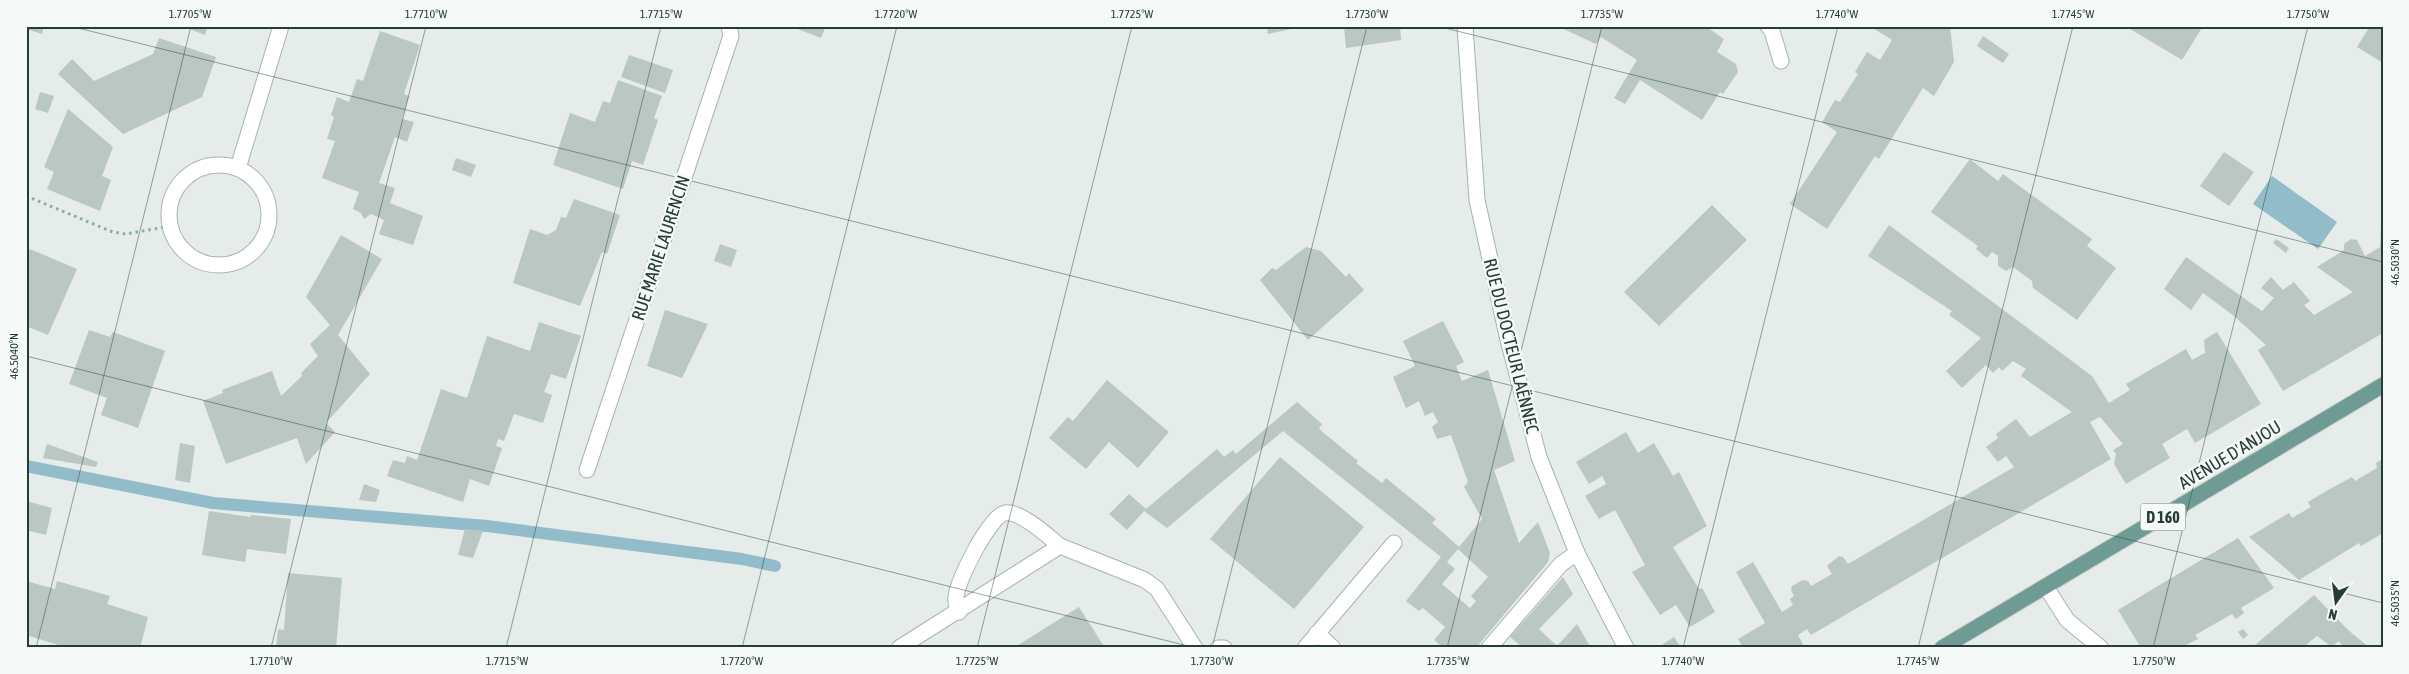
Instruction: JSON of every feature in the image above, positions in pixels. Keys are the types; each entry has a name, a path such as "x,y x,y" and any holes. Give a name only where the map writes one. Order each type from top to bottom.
{"main road":[{"name":"AVENUE D'ANJOU","path":"1942,648 2383,385"}],"street":[{"path":"238,168 281,26"},
{"name":"RUE MARIE LAURENCIN","path":"587,470 731,36 729,26"},
{"name":"RUE DU DOCTEUR LAËNNEC","path":"1465,26 1479,209 1508,340 1539,457 1577,553 1626,648"},
{"path":"1768,26 1772,31 1782,61"},
{"path":"223,164 238,168 252,176 262,188 268,203 270,218 266,234 258,247 246,257 231,264 215,265 200,261 186,253 176,241 170,226 168,211 172,195 180,182 192,172 207,165 223,164"},
{"path":"959,612 955,598 958,587 987,528 997,516 1007,512 1018,515 1060,546 1123,570 1151,584 1157,589 1195,648"},
{"path":"1305,648 1394,543"},
{"path":"899,648 959,612 1060,546"},
{"path":"1489,648 1560,564 1577,553"},
{"path":"2046,587 2067,620 2101,648"},
{"path":"1318,633 1333,648"},
{"path":"1218,648 1224,648"}],"path":[{"path":"26,196 113,232 126,234 170,226"}],"water":[{"path":"2272,176 2337,222 2318,249 2253,204"}],"building":[{"path":"26,26 44,26 42,34 26,29"},
{"path":"182,26 208,26 205,35"},
{"path":"790,26 826,26 821,38"},
{"path":"1267,26 1290,26 1291,29 1268,34"},
{"path":"1344,26 1400,26 1401,40 1346,48"},
{"path":"1557,26 1705,26 1724,39 1717,52 1736,64 1738,72 1723,94 1720,92 1702,120 1640,80 1625,104 1614,98 1637,60 1601,37 1596,44"},
{"path":"1870,26 1950,26 1954,62 1934,96 1923,88 1879,159 1875,156 1827,229 1790,204 1837,132 1822,122 1835,100 1840,102 1858,74 1855,72 1867,52 1880,60 1892,40"},
{"path":"2125,26 2203,26 2182,60"},
{"path":"2370,26 2383,26 2383,63 2357,47"},
{"path":"380,31 420,45 404,94 409,96 402,119 414,122 407,142 395,137 379,183 395,188 390,203 423,216 413,245 379,234 384,220 371,214 364,219 361,213 353,209 359,192 322,178 335,141 327,139 334,117 331,115 337,97 349,102 357,79 363,81"},
{"path":"1983,36 2009,54 2003,63 1977,46"},
{"path":"159,38 216,57 202,97 123,134 58,74 72,59 94,81 153,54"},
{"path":"629,55 673,70 665,93 621,77"},
{"path":"618,80 662,96 654,118 658,120 643,165 632,161 623,189 553,165 570,113 595,122 603,101 610,103"},
{"path":"40,92 54,96 48,113 35,109"},
{"path":"68,109 113,147 102,176 111,180 100,211 47,189 54,172 44,167"},
{"path":"2224,152 2254,172 2229,206 2200,186"},
{"path":"456,158 476,165 471,177 452,170"},
{"path":"1970,159 1998,181 2003,174 2092,239 2087,246 2116,268 2077,320 2033,288 2032,281 2013,267 2006,271 1998,266 1998,256 1992,252 1987,258 1976,249 1978,246 1931,212"},
{"path":"574,199 620,215 607,254 602,252 580,306 513,283 530,229 547,235 556,230 561,217 566,218"},
{"path":"1712,205 1747,240 1659,326 1624,292"},
{"path":"1889,225 2092,376 2109,403 2130,390 2126,384 2186,349 2192,360 2205,353 2204,340 2217,332 2261,404 2195,443 2187,429 2162,444 2170,458 2126,484 2114,464 2116,454 2113,450 2123,444 2100,417 2090,422 2111,459 1811,635 1807,629 1798,635 1805,648 1743,648 1738,639 1765,623 1736,572 1753,562 1782,612 1793,605 1790,599 1794,596 1791,590 1792,586 1803,580 1808,581 1811,586 1832,574 1827,566 1839,556 1843,557 1848,564 2014,467 2006,456 1998,462 1986,447 1998,438 1996,434 2016,419 2030,437 2072,412 2021,376 2026,369 2013,361 2002,371 1999,367 1993,373 1986,365 1962,388 1946,371 1981,338 1949,315 1952,311 1868,256"},
{"path":"2381,225 2383,333 2283,391 2258,350 2266,345 2234,316 2203,293 2191,310 2164,289 2186,257 2262,311 2274,298 2261,288 2271,277 2283,290 2294,282 2310,301 2304,305 2314,315 2353,292 2317,267 2344,250 2344,244 2351,239 2357,240 2365,256 2380,247"},
{"path":"341,235 382,259 338,335 370,374 326,423 335,432 306,464 297,438 226,464 203,401 223,393 222,390 272,371 281,396 302,376 301,373 318,356 310,344 330,325 306,297"},
{"path":"2276,239 2289,248 2286,253 2273,243"},
{"path":"720,244 737,250 731,267 714,261"},
{"path":"1306,247 1321,251 1346,277 1349,273 1364,290 1308,340 1260,280 1272,268 1276,270"},
{"path":"30,249 77,269 48,335 26,326 26,258"},
{"path":"665,310 708,324 682,378 647,366"},
{"path":"1443,321 1464,362 1456,366 1462,381 1488,370 1515,461 1494,470 1519,543 1538,522 1550,553 1548,562 1476,648 1444,648 1434,640 1445,627 1423,608 1419,611 1406,601 1441,557 1283,431 1167,528 1144,511 1127,530 1109,514 1129,494 1146,509 1217,449 1224,457 1233,450 1236,454 1297,402 1322,424 1319,429 1358,461 1356,463 1382,483 1386,478 1436,519 1432,523 1459,547 1482,519 1464,487 1468,482 1451,435 1437,439 1432,427 1438,422 1433,412 1425,416 1419,401 1406,408 1393,377 1415,366 1403,341","holes":["1458,549 1488,577 1471,596 1476,601 1470,608 1442,584 1455,569 1447,562"]},
{"path":"539,322 581,336 566,379 551,374 544,392 552,395 543,423 514,414 504,441 498,439 496,446 502,448 489,486 470,479 463,502 387,476 393,460 405,463 407,456 417,460 441,389 467,398 487,336 530,351"},
{"path":"89,330 110,337 113,332 165,351 138,428 101,415 107,398 69,384"},
{"path":"1107,380 1169,432 1138,468 1109,442 1086,469 1049,438 1068,417 1073,421"},
{"path":"1626,432 1638,453 1654,443 1673,476 1679,472 1707,526 1673,547 1699,589 1702,588 1715,612 1690,627 1676,605 1660,615 1632,572 1645,565 1615,510 1599,519 1585,496 1606,484 1602,476 1589,484 1576,462"},
{"path":"180,443 195,446 190,483 175,480"},
{"path":"47,444 98,462 96,467 43,458"},
{"path":"1280,457 1364,527 1294,609 1210,539"},
{"path":"2383,459 2383,533 2361,546 2359,543 2299,580 2249,537 2289,513 2292,518 2311,507 2308,502 2352,477 2355,481 2377,468 2376,463"},
{"path":"364,484 380,490 376,502 359,500"},
{"path":"26,501 52,508 46,535 26,530"},
{"path":"209,511 250,517 251,515 291,519 286,554 247,549 245,562 202,555"},
{"path":"465,529 483,531 473,558 458,555"},
{"path":"2238,538 2274,588 2241,608 2244,613 2236,619 2232,614 2195,635 2198,639 2180,648 2141,648 2118,610"},
{"path":"288,573 342,578 336,648 276,648 278,629 284,630"},
{"path":"1563,577 1573,594 1539,629 1557,646 1577,624 1591,648 1523,648 1510,637"},
{"path":"26,581 55,589 57,581 110,596 107,604 148,617 140,648 68,648 26,635"},
{"path":"2314,595 2348,630 2370,648 2346,648 2338,641 2332,647 2317,636 2302,648 2258,648 2255,645"},
{"path":"1079,607 1105,648 1013,648"},
{"path":"2243,629 2248,635 2243,639 2238,632"},
{"path":"1674,637 1681,648 1657,648"}],"waterway":[{"path":"26,466 213,503 487,526 742,559 775,566"}]}
